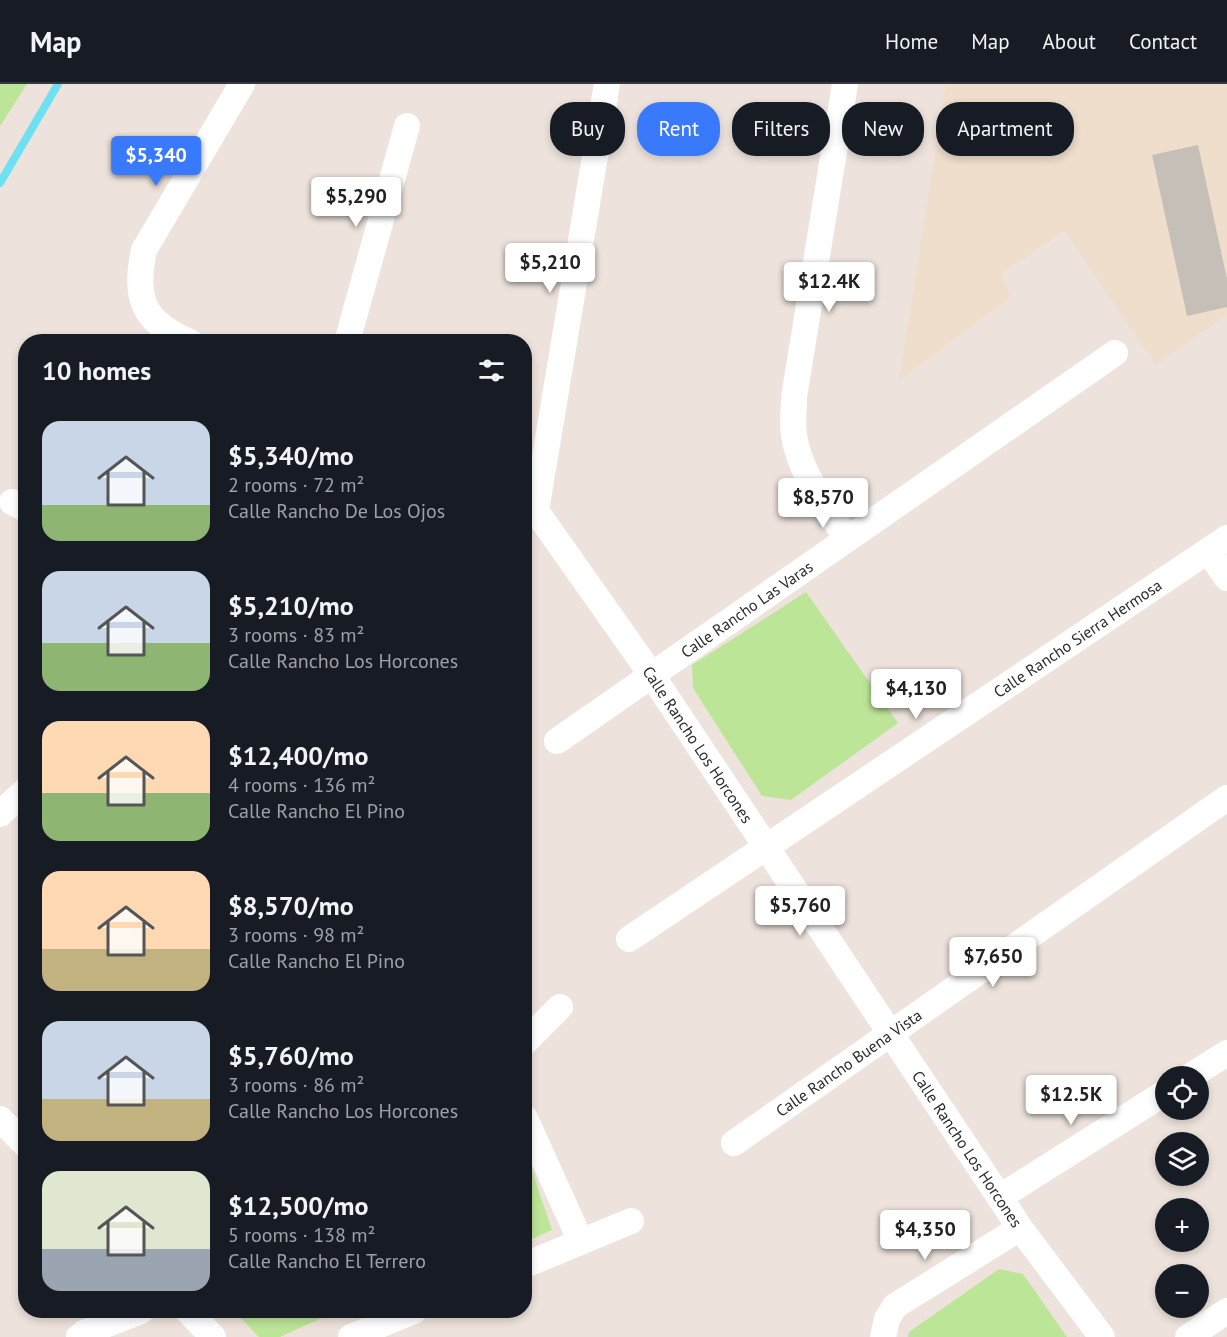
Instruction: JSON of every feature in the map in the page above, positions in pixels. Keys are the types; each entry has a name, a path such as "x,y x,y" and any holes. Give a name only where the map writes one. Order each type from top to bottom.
{"street":[{"path":"175,334 162,327 143,304 138,276 144,249 242,84"},
{"name":"Calle Rancho Los Horcones","path":"532,503 607,84"},
{"path":"845,84 795,386 794,434 798,454 807,474 847,539"},
{"path":"349,334 407,126"},
{"name":"Calle Rancho Las Varas","path":"557,741 1115,353"},
{"name":"Calle Rancho Los Horcones","path":"532,510 651,674 1020,1228 1102,1337"},
{"path":"1218,544 1227,578"},
{"name":"Calle Rancho Sierra Hermosa","path":"629,939 1218,544"},
{"path":"0,814 18,797"},
{"name":"Calle Rancho Buena Vista","path":"734,1143 1227,798"},
{"path":"532,1035 560,1007"},
{"path":"1206,1066 1227,1053"},
{"path":"1000,1197 1155,1099"},
{"path":"0,1119 18,1137"},
{"path":"532,1134 581,1242"},
{"path":"532,1262 631,1221"},
{"path":"883,1337 887,1319 895,1306 1020,1228"},
{"path":"1188,1337 1227,1311"},
{"path":"84,1327 116,1318"},
{"path":"195,1318 213,1337"},
{"path":"351,1337 394,1318"}],"shaded area":[{"path":"946,84 1227,84 1227,315 1156,365 1064,231 1001,274 1011,297 899,381 936,147 936,156 1074,156 1074,102 943,102"}],"green space":[{"path":"0,84 27,84 0,126"},
{"path":"806,592 898,723 791,800 762,796 693,688 692,665"},
{"path":"532,1171 552,1230 532,1239"},
{"path":"999,1269 1023,1274 1067,1337 908,1337 909,1332"},
{"path":"241,1318 322,1318 280,1337 259,1337"}],"building":[{"path":"1198,145 1227,279 1227,307 1187,316 1152,155"}],"waterway":[{"path":"0,183 58,84"}]}
